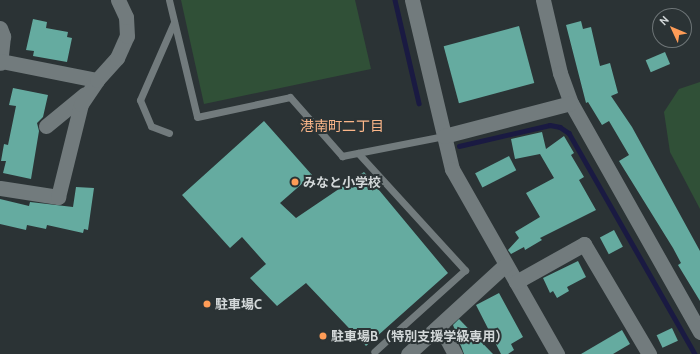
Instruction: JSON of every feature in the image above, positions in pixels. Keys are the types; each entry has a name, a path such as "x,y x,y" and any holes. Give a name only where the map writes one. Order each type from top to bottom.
{"street":[{"path":"0,188 58,197 81,104 93,86 117,58 127,36 126,17 118,0"},
{"path":"412,0 452,170 505,265 558,354"},
{"path":"543,0 560,73 571,103 700,332"},
{"path":"0,28 3,36 0,62 93,86"},
{"path":"46,126 93,86"},
{"path":"444,136 571,103"},
{"path":"516,282 584,244 649,354"},
{"path":"408,354 505,265"},
{"path":"440,326 455,354"}],"lane":[{"path":"169,0 198,117 290,97 342,156 444,136"},
{"path":"169,133 151,126 140,100 174,22"},
{"path":"358,153 465,270 374,352"}],"green space":[{"path":"181,0 355,0 371,69 204,104"},
{"path":"700,82 700,209 670,152 664,112 679,89"}],"building":[{"path":"33,19 47,22 46,28 68,32 67,37 72,38 67,62 33,56 34,51 26,50"},
{"path":"581,21 583,29 591,27 600,66 610,63 618,93 611,96 632,127 700,251 700,301 678,265 681,263 673,248 619,161 629,155 609,121 602,125 588,102 586,103 566,25"},
{"path":"519,26 534,83 459,103 444,46"},
{"path":"665,52 670,64 651,72 646,60"},
{"path":"13,88 48,95 43,117 37,123 39,131 31,179 3,173 6,161 1,161 4,144 8,145 16,106 9,105"},
{"path":"264,121 312,175 280,203 296,218 364,172 448,273 366,346 306,283 277,306 250,278 266,264 242,237 230,248 182,195"},
{"path":"542,132 546,149 564,136 574,153 571,155 584,177 579,180 596,210 540,238 542,240 525,250 524,247 511,254 508,250 519,238 515,232 540,217 526,193 554,178 540,154 515,159 511,139"},
{"path":"509,156 516,170 482,188 475,173"},
{"path":"76,187 94,188 88,230 84,229 83,233 47,225 46,229 27,225 26,230 0,224 0,199 29,206 30,202 73,207"},
{"path":"614,230 623,247 609,254 600,238"},
{"path":"578,261 586,277 567,287 569,291 557,298 553,291 550,293 543,278"},
{"path":"499,293 523,337 511,344 514,350 508,354 501,354 476,305"},
{"path":"459,319 493,354 464,354 453,325"},
{"path":"672,328 678,341 663,348 657,335"},
{"path":"622,330 630,344 613,354 581,354"}],"waterway":[{"path":"395,0 419,103"},
{"path":"459,146 550,125 560,127 569,133 695,354"}],"place":[{"name":"みなと小学校","path":"295,182"},
{"name":"駐車場C","path":"207,304"},
{"name":"駐車場B（特別支援学級専用）","path":"323,336"}],"district":[{"name":"港南町二丁目","path":"342,126"}]}
